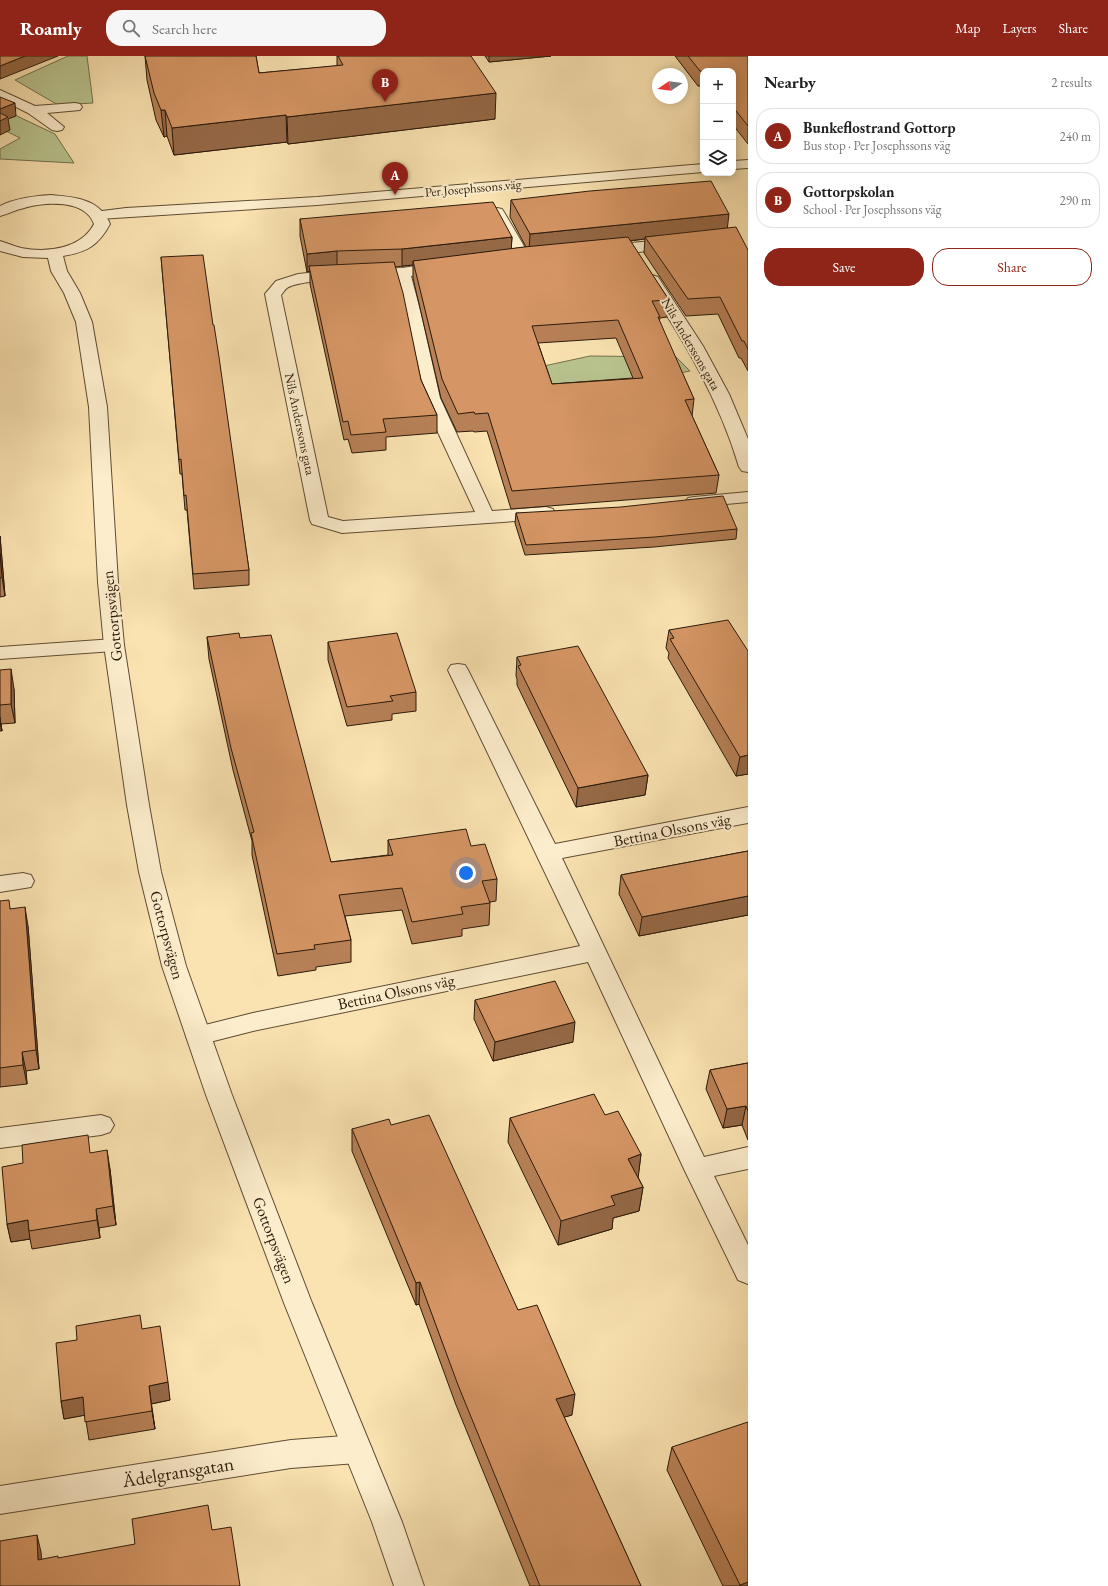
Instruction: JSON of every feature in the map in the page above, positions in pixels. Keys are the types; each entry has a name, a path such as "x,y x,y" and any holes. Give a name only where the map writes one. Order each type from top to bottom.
{"street":[{"path":"0,94 33,110 57,127"},
{"path":"33,110 75,107"},
{"path":"736,165 748,164"},
{"name":"Per Josephssons väg","path":"99,215 234,207 485,188 700,168"},
{"path":"485,188 523,258"},
{"path":"0,246 18,253 54,253 72,249 88,242 98,234 102,224 99,215 90,208 57,200 37,200 1,211"},
{"name":"Nils Anderssons gata","path":"686,242 632,256 675,314 715,382 744,452 748,467"},
{"name":"Gottorpsvägen","path":"54,253 59,271 72,293 84,322 98,407 108,582 114,645 138,805 150,872 174,966 198,1036 298,1303 388,1522 409,1586"},
{"name":"Nils Anderssons gata","path":"460,265 402,273 337,275 298,279 282,284 273,294 319,520 342,527 565,512"},
{"path":"402,273 412,310 431,398 486,517"},
{"path":"680,503 748,497"},
{"path":"0,653 114,645"},
{"path":"458,670 548,853 697,1169 748,1272"},
{"name":"Bettina Olssons väg","path":"548,853 748,815"},
{"path":"0,884 23,881"},
{"name":"Bettina Olssons väg","path":"198,1036 253,1022 594,952"},
{"path":"0,1138 101,1125"},
{"path":"697,1169 748,1158"},
{"name":"Ädelgransgatan","path":"0,1500 291,1454 357,1449"}],"green space":[{"path":"68,56 87,56 93,103 58,105 15,80"},
{"path":"0,108 55,134 74,163 0,159 0,149 20,138 0,128"},
{"path":"590,356 676,357 690,371 601,389 451,405 530,369"}],"building":[{"path":"0,56 25,56 0,66"},
{"path":"145,56 256,56 259,73 343,65 338,56 471,56 496,93 287,117 286,115 172,128 165,110 161,110 154,93"},
{"path":"688,56 748,56 748,126 736,111 736,68 700,68 700,71"},
{"path":"0,97 15,103 0,109"},
{"path":"0,113 8,117 0,121"},
{"path":"711,181 729,214 530,234 511,200 590,191"},
{"path":"493,202 512,237 402,249 337,251 307,254 300,219"},
{"path":"736,227 748,250 748,349 744,341 742,341 720,297 688,299 645,237"},
{"path":"628,237 669,300 652,301 694,399 685,400 719,475 512,491 488,413 475,414 474,412 458,414 442,379 413,261 524,247","holes":["618,320 643,378 552,384 532,326"]},
{"path":"203,255 249,570 193,574 186,495 184,496 181,459 179,460 161,257"},
{"path":"394,262 403,293 421,380 437,415 383,419 386,432 351,435 348,421 343,422 309,266"},
{"path":"723,496 737,529 655,537 526,545 516,513 621,507"},
{"path":"0,553 2,577 0,578"},
{"path":"728,620 748,651 748,755 740,757 670,639 674,638 669,630"},
{"path":"239,633 240,638 271,635 331,862 393,855 388,840 466,829 471,846 485,844 497,879 482,881 490,903 461,907 463,914 412,922 402,888 339,895 351,940 314,945 315,949 277,954 251,833 254,832 231,748 207,637"},
{"path":"397,633 416,692 390,696 393,701 347,707 328,642"},
{"path":"578,646 648,775 578,788 518,666 521,665 517,657"},
{"path":"11,669 11,704 0,705 0,670"},
{"path":"748,851 748,896 642,917 621,875"},
{"path":"9,900 10,909 25,907 36,1050 22,1052 23,1065 0,1068 0,901"},
{"path":"555,981 575,1022 495,1042 475,1000"},
{"path":"748,1063 748,1111 746,1106 727,1109 710,1070"},
{"path":"594,1094 605,1115 618,1111 641,1154 628,1159 643,1187 611,1196 615,1205 561,1221 510,1118"},
{"path":"429,1115 518,1310 537,1305 575,1394 556,1399 641,1586 540,1586 458,1385 420,1282 416,1283 352,1129 389,1119 391,1125"},
{"path":"88,1135 90,1153 107,1150 113,1206 96,1209 97,1220 29,1231 28,1220 7,1224 2,1167 23,1163 22,1145"},
{"path":"140,1315 142,1329 160,1326 168,1382 149,1386 152,1411 85,1422 83,1397 61,1401 56,1343 77,1340 76,1326"},
{"path":"748,1422 748,1582 740,1585 672,1447"},
{"path":"208,1505 212,1530 231,1527 240,1586 0,1586 0,1541 37,1535 38,1560 58,1556 58,1558 135,1544 132,1519"}],"place":[{"name":"Gottorpskolan","path":"385,102"},
{"name":"Bunkeflostrand Gottorp","path":"395,195"}]}
